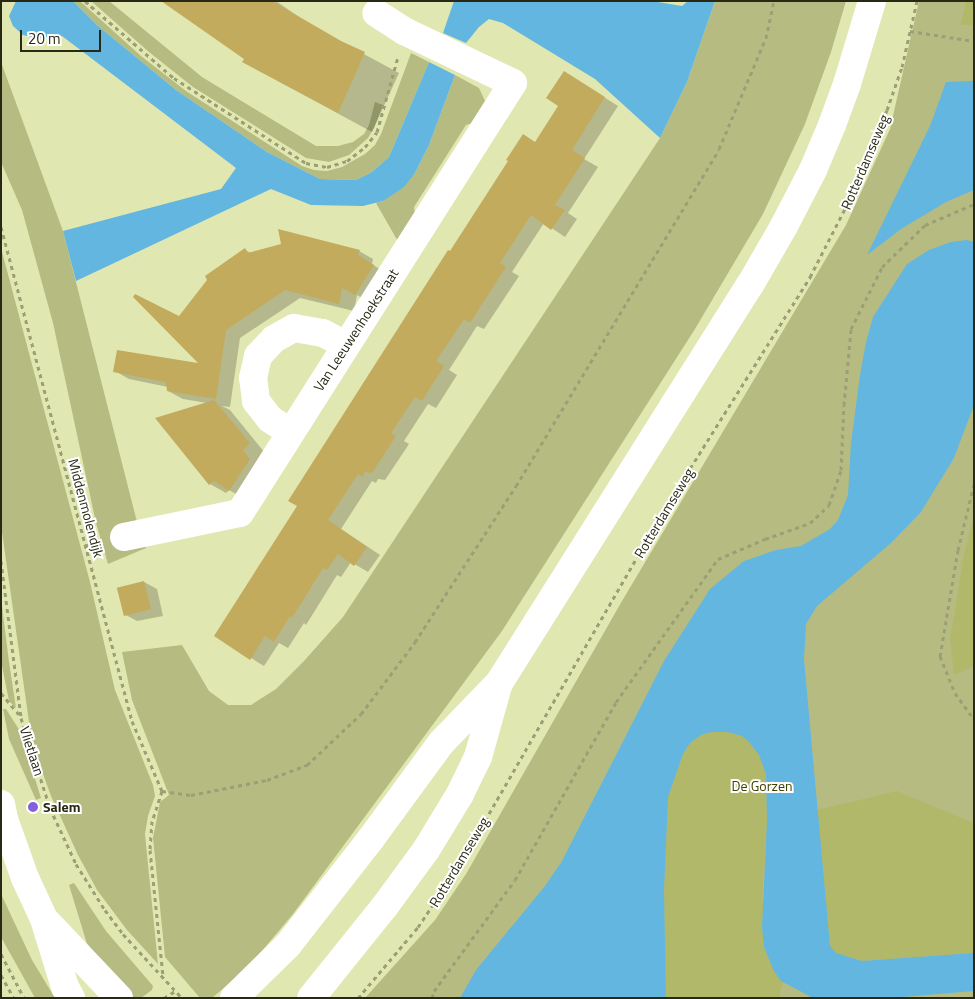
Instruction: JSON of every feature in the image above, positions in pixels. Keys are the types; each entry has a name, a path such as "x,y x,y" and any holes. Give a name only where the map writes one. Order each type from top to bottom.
{"main road":[{"path":"234,998 288,945 370,840 441,742 499,683 750,285 784,226 812,170 841,100 872,1"},
{"path":"371,5 404,31"},
{"name":"Van Leeuwenhoekstraat","path":"124,538 240,513 290,432 489,124 513,83 404,31"},
{"path":"290,432 270,419 256,401 253,378 258,356 274,339 294,328 323,333 346,345"},
{"path":"311,998 385,906 426,850 460,794 478,757 499,683"},
{"path":"1,804 4,819 25,878 44,919 65,987 71,998"},
{"path":"44,919 119,998"}],"path":[{"path":"85,1 174,78 306,163 327,167 347,161 366,147 377,132 404,31"},
{"path":"163,978 150,850 152,820 162,792 191,795 267,780 307,765 361,714 415,642 516,486 719,149 766,38 774,1"},
{"name":"Rotterdamseweg","path":"358,998 418,927 456,870 669,502 810,277 856,187 902,68 917,1"},
{"path":"910,30 974,41"},
{"path":"432,998 434,991 515,880 616,702 718,559 810,523 828,505 841,470 845,396 852,329 882,266 925,225 974,204"},
{"name":"Middenmolendijk","path":"1,227 132,721 162,792"},
{"path":"974,484 958,550 940,656 955,692 974,718"},
{"name":"Vlietlaan","path":"1,562 21,718 50,808 76,864 123,934 182,998"},
{"path":"1,693 21,718"},
{"path":"1,954 24,998"},
{"path":"1,975 14,998"},
{"path":"164,998 175,991"}],"green space":[{"path":"73,1 80,1 141,56 186,91 302,166 314,170 327,171 342,167 365,154 375,145 381,134 411,53 429,62 389,157 372,172 356,180 320,179 267,152 176,90 97,25"},
{"path":"91,1 109,1 202,77 316,146 338,146 353,142 364,134 369,125 375,102 383,105 374,128 368,138 349,155 329,162 306,158 193,87 149,52"},
{"path":"715,1 846,1 831,52 805,124 763,214 695,329 502,631 293,914 256,958 232,981 212,998 200,998 165,957 153,838 160,802 169,795 132,700 122,652 182,645 209,691 228,705 251,705 276,689 304,661 343,617 660,138 687,82"},
{"name":"De Gorzen","path":"919,1 974,1 974,998 365,998 435,920 466,874 622,601 846,225 890,129"},
{"path":"966,1 974,1 974,25 961,25"},
{"path":"1,62 63,231 138,526 146,548 108,564 96,523 53,323 22,210 1,162"},
{"path":"455,75 479,88 485,101 485,108 479,121 466,125 414,207 416,222 400,245 376,203 383,201 415,173 429,145"},
{"path":"1,248 90,582 115,690 153,785 155,796 148,816 145,834 158,964 127,930 97,890 78,855 51,796 39,763 29,722 1,525"},
{"path":"974,517 974,666 954,675 950,640 964,554"},
{"path":"1,598 16,708 9,701 1,661"},
{"path":"3,709 6,709 20,731 41,798 36,800 9,739"},
{"path":"711,732 728,732 742,736 759,755 766,774 767,821 762,900 783,982 779,998 666,998 664,890 668,797 683,754 690,743 701,735"},
{"path":"897,791 971,822 974,826 974,953 862,961 835,953 830,946 817,810"},
{"path":"74,883 106,931 153,986 152,990 141,998 134,998 121,985 87,944 69,885"},
{"path":"1,894 32,960 55,998 35,998 1,937"}],"water":[{"path":"16,1 73,1 97,25 176,90 267,152 320,179 356,180 372,172 389,157 429,62 455,75 429,145 415,173 404,187 383,201 363,206 311,205 271,189 76,281 63,231 221,189 236,168 62,36 36,38 23,35 13,26 9,16"},
{"path":"454,1 652,1 682,6 688,1 715,1 687,82 660,138 595,79 503,23 489,19 479,27 466,43 443,33"},
{"path":"974,81 974,190 946,202 901,229 867,255 930,126 946,82"},
{"path":"967,240 974,242 974,405 954,458 921,512 891,543 817,606 806,624 804,659 830,946 836,953 862,961 974,953 974,991 891,998 813,998 781,981 774,971 764,947 762,927 767,821 766,774 759,755 742,736 728,732 711,732 701,735 690,743 683,754 668,797 664,890 666,998 460,998 476,970 545,886 562,861 664,661 710,589 744,561 776,550 801,546 830,529 838,520 848,495 851,443 860,375 873,317 907,264 929,250 951,242"}],"building":[{"path":"161,1 272,1 341,41 365,52 338,113 242,62 244,59"},
{"path":"564,71 605,97 572,150 585,158 555,205 565,210 551,230 531,215 500,263 506,267 470,323 464,319 436,361 444,366 422,401 415,397 391,433 396,436 372,473 365,472 362,477 358,474 328,520 367,547 354,566 338,554 327,570 323,568 292,618 290,616 274,642 265,636 250,660 214,636 297,506 288,501 448,250 450,251 508,161 506,160 523,134 535,142 558,106 546,98"},
{"path":"278,229 360,250 358,255 374,265 355,295 342,288 339,304 285,290 226,330 216,399 167,391 166,382 113,372 117,350 198,363 133,297 135,294 179,316 207,280 205,276 245,248 248,253 281,244"},
{"path":"214,400 250,443 243,450 250,459 229,491 214,481 209,485 155,418"},
{"path":"144,581 151,609 124,616 117,588"}],"place":[{"name":"Salem","path":"33,807"}]}
